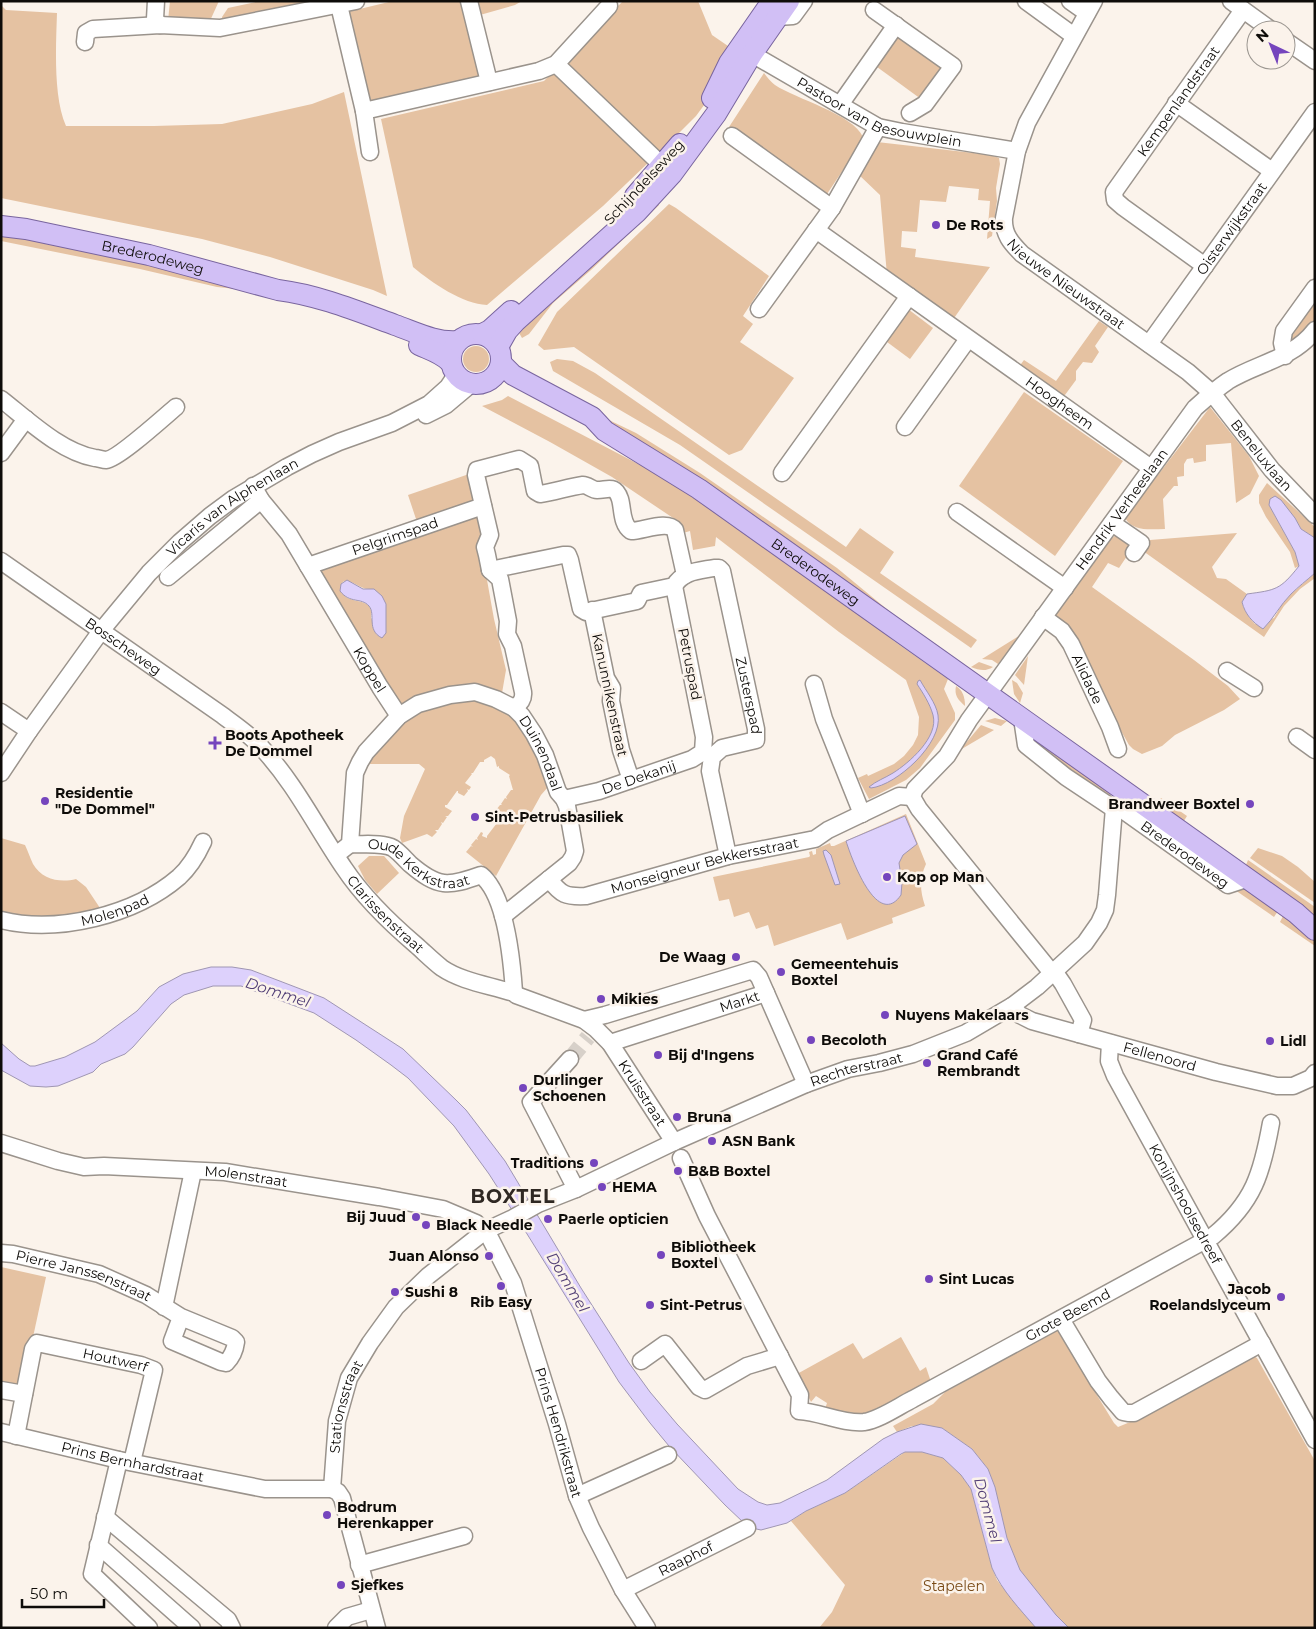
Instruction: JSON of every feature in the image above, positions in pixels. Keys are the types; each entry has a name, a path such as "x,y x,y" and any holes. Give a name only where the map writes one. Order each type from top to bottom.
{"main road":[{"name":"Schijndelseweg","path":"500,355 507,331 516,321 637,212 702,117 729,63 775,9 789,1"},
{"name":"Schijndelseweg","path":"482,334 498,323 626,207 666,169 716,114 752,54 775,9"},
{"name":"Brederodeweg","path":"1,221 26,229"},
{"name":"Brederodeweg","path":"1,226 26,229 149,255 278,290 306,295 440,341 458,341"},
{"name":"Brederodeweg","path":"278,290 293,299 436,352 445,356 467,375 507,384 586,428 605,431"},
{"path":"471,334 482,334 491,339 500,355 498,373 467,375 451,354 458,341 471,334"},
{"name":"Brederodeweg","path":"500,355 513,375 592,418 605,431 699,489 1296,913 1315,930"},
{"name":"Brederodeweg","path":"1296,913 1315,921"}],"street":[{"path":"156,1 155,19 160,25"},
{"path":"85,42 86,33 93,29 160,25 220,28 338,3 356,1"},
{"path":"469,1 489,82"},
{"path":"775,9 793,16 804,1"},
{"path":"1026,1 1074,36"},
{"path":"1070,1 1090,7"},
{"path":"338,3 364,111 370,152"},
{"path":"364,111 539,71 556,64 610,6"},
{"path":"1237,6 1257,20"},
{"name":"Kempenlandstraat","path":"1205,266 1123,207 1115,200 1114,192 1176,103 1237,6"},
{"name":"Nieuwe Nieuwstraat","path":"1090,7 1037,102 1016,151 1004,228 1011,243 1022,254 1188,372 1212,393"},
{"name":"Pastoor van Besouwplein","path":"874,10 953,66 925,104 910,113"},
{"name":"Pastoor van Besouwplein","path":"844,99 896,25"},
{"path":"1296,48 1315,61"},
{"name":"Pastoor van Besouwplein","path":"752,54 878,127 1016,151"},
{"path":"556,64 666,169"},
{"path":"1176,103 1272,171"},
{"name":"Oisterwijkstraat","path":"1148,344 1315,112"},
{"path":"759,309 832,208 878,127"},
{"path":"732,136 832,208"},
{"name":"Hoogheem","path":"816,230 1151,468"},
{"path":"1285,356 1282,343 1284,331 1315,288"},
{"path":"782,473 909,296"},
{"name":"Hendrik Verheeslaan","path":"912,796 915,789 947,756 969,720 1194,408 1229,381 1285,356 1298,347 1315,330"},
{"path":"905,428 968,339"},
{"name":"Vicaris van Alphenlaan","path":"168,577 257,493 312,454 392,423 405,423 440,409 467,375"},
{"name":"Beneluxlaan","path":"1212,393 1272,470 1315,515"},
{"path":"1,399 71,450 88,457 107,460 121,453 176,407"},
{"path":"1,453 26,419"},
{"name":"Petruspad","path":"483,506 476,475 477,470 519,459 530,466 535,491 540,494 585,485 596,490 609,488 619,496 625,524 631,532 665,525 673,527 675,530 674,587 705,743"},
{"name":"Vicaris van Alphenlaan","path":"1,773 101,631 149,573 169,552 210,516 257,493"},
{"name":"Koppel","path":"257,493 289,534 380,688 399,716"},
{"path":"483,506 490,535 485,547 493,565"},
{"name":"Pelgrimspad","path":"308,566 483,506"},
{"path":"957,512 1065,588"},
{"path":"1112,523 1141,543 1134,553"},
{"name":"Kanunnikenstraat","path":"493,565 563,554 568,555 588,607 606,678 612,688 611,701 621,750 631,780"},
{"name":"Bosscheweg","path":"1,561 245,732"},
{"name":"Duinendaal","path":"493,565 500,579 508,621 507,634 513,646 524,698 514,708"},
{"name":"Zusterspad","path":"674,587 714,568 722,571 756,729 756,740 722,748 712,757 710,771 728,856"},
{"path":"588,607 636,600 641,593 674,587"},
{"name":"Alidade","path":"1043,617 1062,631 1071,644 1110,726 1118,749"},
{"path":"1227,671 1254,688"},
{"path":"814,684 824,719 862,814"},
{"name":"Duinendaal","path":"399,716 418,704 450,695 474,692 496,699 514,708 534,734 544,754 558,792 567,806 575,851 568,863 502,916"},
{"path":"1,712 29,731"},
{"path":"336,855 350,844 355,772 366,752 399,716"},
{"name":"Brederodeweg","path":"1022,718 1026,745 1066,777 1114,808 1124,811 1228,885 1246,879"},
{"name":"Clarissenstraat","path":"245,732 283,772 358,888 378,911 442,968 464,978 514,992 516,995 589,1029"},
{"path":"1297,737 1315,750"},
{"name":"De Dekanij","path":"564,799 599,791 698,756 703,752 705,743"},
{"name":"Monseigneur Bekkersstraat","path":"549,878 557,890 564,895 586,896 728,856 816,839 828,830 899,796 912,796"},
{"path":"912,796 919,808 995,904 1063,984 1083,1020 1079,1034"},
{"name":"Rechterstraat","path":"485,1231 538,1204 576,1189 674,1142 806,1084 848,1069 879,1063 936,1046 966,1033 1012,1006 1036,988 1090,937 1103,916 1107,895 1114,808"},
{"name":"Molenpad","path":"1,920 12,923 48,925 78,922 126,908 152,897 180,876 194,860 203,842"},
{"name":"Oude Kerkstraat","path":"350,844 385,845 392,848 422,874 436,881 457,884 481,875 491,885 502,916 511,952 514,992"},
{"name":"Markt","path":"589,1029 605,1015 753,970 759,977 766,993 610,1043"},
{"path":"766,993 806,1084"},
{"name":"Fellenoord","path":"1012,1006 1020,1015 1032,1021 1216,1072 1277,1086 1293,1086 1313,1078"},
{"path":"589,1029 610,1043"},
{"name":"Kruisstraat","path":"610,1043 674,1142"},
{"name":"Konijnshoolsedreef","path":"1110,1043 1109,1060 1115,1076 1315,1440"},
{"path":"570,1058 531,1102 576,1189"},
{"name":"Grote Beemd","path":"780,1356 800,1395 799,1411 851,1422 864,1422 875,1418 1205,1241 1224,1227 1244,1203 1256,1182 1263,1164 1271,1123"},
{"name":"Molenstraat","path":"1,1144 84,1167 242,1174 443,1209 476,1223 485,1231"},
{"path":"642,1361 665,1344 698,1387 705,1390 747,1366 780,1356 707,1216 681,1158"},
{"name":"Pierre Janssenstraat","path":"164,1307 192,1171"},
{"name":"Prins Hendrikstraat","path":"485,1231 490,1236 513,1283 577,1496 590,1528 623,1590 646,1628"},
{"name":"Stationsstraat","path":"332,1489 337,1422 349,1378 357,1364 396,1307 428,1276 485,1231"},
{"name":"Pierre Janssenstraat","path":"1,1253 89,1271 146,1294 181,1317"},
{"path":"1061,1319 1098,1381 1118,1408 1128,1413 1134,1412 1262,1343"},
{"name":"Houtwerf","path":"8,1434 24,1394 33,1349 37,1343 141,1365 154,1370 125,1461"},
{"path":"1,1390 24,1394"},
{"name":"Prins Bernhardstraat","path":"8,1434 125,1461 265,1489 332,1489"},
{"path":"577,1496 668,1455"},
{"path":"125,1461 105,1517 92,1574 149,1628"},
{"path":"332,1489 338,1492 342,1498 377,1628"},
{"path":"105,1517 228,1620 232,1628"},
{"name":"Raaphof","path":"623,1590 747,1528"},
{"path":"360,1565 464,1536"},
{"path":"98,1545 192,1628"},
{"path":"336,1628 348,1616 371,1610"}],"green space":[{"path":"170,1 219,1 209,23 168,21"},
{"path":"260,1 320,1 222,21 222,17 228,8"},
{"path":"393,1 466,1 484,79 368,104 343,13"},
{"path":"476,1 522,1 515,5 480,15"},
{"path":"623,1 698,1 712,35 728,46 730,57 710,97 696,116 603,206 487,305 458,297 429,280 413,267 381,119 544,81"},
{"path":"1,5 6,10 57,13 57,86 66,126 222,124 312,104 344,92 387,296 270,257 202,239 1,198"},
{"path":"898,30 950,68 925,102 873,64"},
{"path":"764,73 775,85 848,121 863,137 825,197 729,127"},
{"path":"877,142 991,155 999,158 1000,164 996,188 997,201 992,236 987,239 990,201 978,200 979,189 949,186 946,202 920,200 917,232 902,231 901,247 916,249 915,257 990,267 952,321 887,275 880,195 858,174"},
{"path":"656,199 659,205 591,270 553,303 529,334 522,338 518,331"},
{"path":"669,204 769,276 743,316 753,324 740,342 794,378 742,450 729,455 574,347 544,350 538,345 557,312"},
{"path":"1,233 140,261 236,289 217,287 140,269 1,241"},
{"path":"1315,302 1315,326 1293,342 1291,340 1292,336"},
{"path":"908,309 933,328 910,359 883,339"},
{"path":"1099,321 1108,327 1095,346 1099,352 1092,363 1083,362 1076,371 1076,380 1062,399 1018,368 1024,360 1056,381"},
{"path":"476,346 485,350 489,359 485,368 476,372 467,368 463,359 467,350"},
{"path":"557,359 573,361 595,373 846,547 860,528 894,552 880,573 977,640 971,648 680,445 553,371 550,362"},
{"path":"1024,392 1123,461 1055,556 959,486"},
{"path":"508,396 667,479 864,616 894,641 948,679 944,689 955,713 955,720 920,768 906,780 869,799 858,778 867,774 868,776 894,764 904,756 918,735 919,717 906,680 839,632 716,537 715,546 693,550 690,531 683,533 679,522 612,477 482,406 502,400"},
{"path":"1210,407 1249,456 1259,476 1250,494 1236,503 1231,443 1206,445 1206,461 1194,463 1193,458 1187,459 1184,464 1184,476 1177,477 1178,486 1174,486 1163,499 1165,529 1142,529 1133,526 1125,518"},
{"path":"586,409 636,433 700,473 837,568 900,620"},
{"path":"472,473 473,499 471,502 417,522 408,495"},
{"path":"1267,483 1315,527 1315,538 1301,529 1295,518 1269,505 1295,552 1299,566 1295,568 1290,552 1266,517 1259,503 1259,495"},
{"path":"479,510 485,535 482,552 494,619 506,670 502,693 472,686 399,711 314,567","holes":["344,581 371,589 386,604 386,633 371,618 370,607 367,604 346,597 341,584"]},
{"path":"1237,533 1212,567 1217,578 1226,579 1247,594 1242,602 1245,611 1255,624 1274,618 1282,604 1291,594 1315,573 1315,578 1300,589 1284,606 1264,637 1143,551 1150,540"},
{"path":"1116,535 1129,538 1131,550 1119,568 1108,563 1092,587 1194,660 1228,686 1240,699 1224,710 1175,735 1162,746 1142,754 1129,745 1056,615 1111,539"},
{"path":"1022,634 998,664 992,660 982,659"},
{"path":"1028,656 1024,685 1015,675"},
{"path":"979,662 993,667 982,670 971,667"},
{"path":"1012,680 1017,683 1023,693 1020,703 1014,694"},
{"path":"956,686 963,694 965,706 957,697"},
{"path":"472,698 511,713 530,736 548,787 541,795 496,876 466,852 471,846 473,847 471,845 476,839 478,840 477,838 481,832 483,833 482,836 487,838 497,823 503,819 501,812 496,810 502,805 505,798 507,799 506,797 511,790 513,790 510,775 499,768 499,766 497,767 495,759 491,756 484,760 484,762 480,762 465,783 471,787 469,790 467,789 468,791 464,796 457,791 447,805 445,805 445,807 452,811 448,816 445,816 447,817 443,823 441,822 442,824 438,830 435,830 437,832 432,837 427,834 402,843 400,838 404,816 425,769 419,764 367,764 396,728 422,710"},
{"path":"995,718 1007,721 1001,726 985,721"},
{"path":"981,725 994,730 960,750"},
{"path":"1029,737 1112,792 1108,797 1071,772"},
{"path":"1161,798 1187,816 1182,824 1158,802"},
{"path":"906,814 926,864 921,885 925,906 892,918 893,923 847,940 841,923 774,946 768,925 756,929 749,912 734,917 729,899 719,901 713,877 809,857 809,852 812,851 813,855 816,854 816,849 830,843 831,846 834,846"},
{"path":"1,838 25,845 33,864 41,874 52,879 64,881 76,879 86,887 100,908 57,919 39,920 1,913"},
{"path":"1258,848 1282,856 1315,882 1315,903 1250,858"},
{"path":"369,856 384,856 399,873 377,894 365,880 358,866"},
{"path":"1248,860 1315,907 1315,918 1246,865"},
{"path":"1246,887 1278,911 1274,917 1235,890"},
{"path":"1283,916 1315,935 1315,946 1280,922"},
{"path":"1,1267 46,1277 22,1388 1,1383"},
{"path":"1057,1330 1118,1427 1135,1420 1254,1356 1257,1358 1315,1461 1315,1628 1069,1628 1035,1592 1019,1569 1005,1532 988,1469 972,1449 942,1428 912,1426 897,1432 893,1426 933,1404 945,1392"},
{"path":"901,1337 920,1371 926,1367 931,1382 875,1412 859,1416 825,1409 827,1403 816,1396 811,1402 797,1374 853,1343 863,1359"},
{"name":"Stapelen","path":"905,1452 922,1452 943,1458 961,1475 971,1489 992,1568 997,1580 1036,1628 819,1628 832,1612 845,1585 791,1521 806,1511 845,1493"}],"water":[{"path":"1275,496 1281,500 1301,529 1315,538 1315,573 1291,594 1263,629 1250,617 1242,602 1247,594 1277,588 1299,566 1295,552 1269,505 1270,499"},
{"path":"347,580 363,589 374,589 382,596 386,604 386,633 382,638 374,631 372,613 369,606 366,603 348,598 340,591 341,584"},
{"path":"920,680 938,715 938,726 933,738 926,750 905,771 882,785 871,788 869,787 900,769 921,748 932,732 933,715 917,684"},
{"path":"905,816 917,844 903,855 899,863 902,883 901,895 892,903 883,904 874,898 866,887 853,861 846,841"},
{"path":"826,850 831,855 840,884 835,885 824,855 823,851"},
{"name":"Dommel","path":"211,967 232,967 251,970 324,998 403,1049 456,1100 466,1110 505,1161 581,1288 650,1392 677,1424 738,1489 758,1502 767,1505 780,1503 827,1480 883,1439 897,1432 921,1424 942,1428 972,1449 988,1469 995,1487 1007,1538 1020,1570 1056,1615 1069,1628 1036,1628 1006,1592 992,1568 971,1489 961,1475 943,1458 922,1452 905,1452 845,1493 806,1511 787,1523 761,1530 752,1528 744,1523 669,1446 619,1382 489,1174 454,1126 408,1078 356,1040 314,1013 241,986 213,986 184,995 171,1004 125,1054 101,1064 93,1072 58,1086 30,1086 1,1070 1,1043 30,1066 65,1057 95,1042 137,1011 159,987 183,974"}],"tunnel":[{"path":"570,1059 588,1037"}],"place":[{"name":"De Rots","path":"936,225"},
{"name":"Boots Apotheek De Dommel","path":"215,743"},
{"name":"Residentie \"De Dommel\"","path":"45,801"},
{"name":"Brandweer Boxtel","path":"1250,804"},
{"name":"Sint-Petrusbasiliek","path":"475,817"},
{"name":"Kop op Man","path":"887,877"},
{"name":"De Waag","path":"736,957"},
{"name":"Gemeentehuis Boxtel","path":"781,972"},
{"name":"Mikies","path":"601,999"},
{"name":"Nuyens Makelaars","path":"885,1015"},
{"name":"Becoloth","path":"811,1040"},
{"name":"Lidl","path":"1270,1041"},
{"name":"Bij d'Ingens","path":"658,1055"},
{"name":"Grand Café Rembrandt","path":"927,1063"},
{"name":"Durlinger Schoenen","path":"523,1088"},
{"name":"Bruna","path":"677,1117"},
{"name":"ASN Bank","path":"712,1141"},
{"name":"Traditions","path":"594,1163"},
{"name":"B&B Boxtel","path":"678,1171"},
{"name":"HEMA","path":"602,1187"},
{"name":"Bij Juud","path":"416,1217"},
{"name":"Paerle opticien","path":"548,1219"},
{"name":"Black Needle","path":"426,1225"},
{"name":"Bibliotheek Boxtel","path":"661,1255"},
{"name":"Juan Alonso","path":"489,1256"},
{"name":"Sint Lucas","path":"929,1279"},
{"name":"Rib Easy","path":"501,1286"},
{"name":"Sushi 8","path":"395,1292"},
{"name":"Jacob Roelandslyceum","path":"1281,1297"},
{"name":"Sint-Petrus","path":"650,1305"},
{"name":"Bodrum Herenkapper","path":"327,1515"},
{"name":"Sjefkes","path":"341,1585"}],"district":[{"name":"BOXTEL","path":"513,1196"}]}
